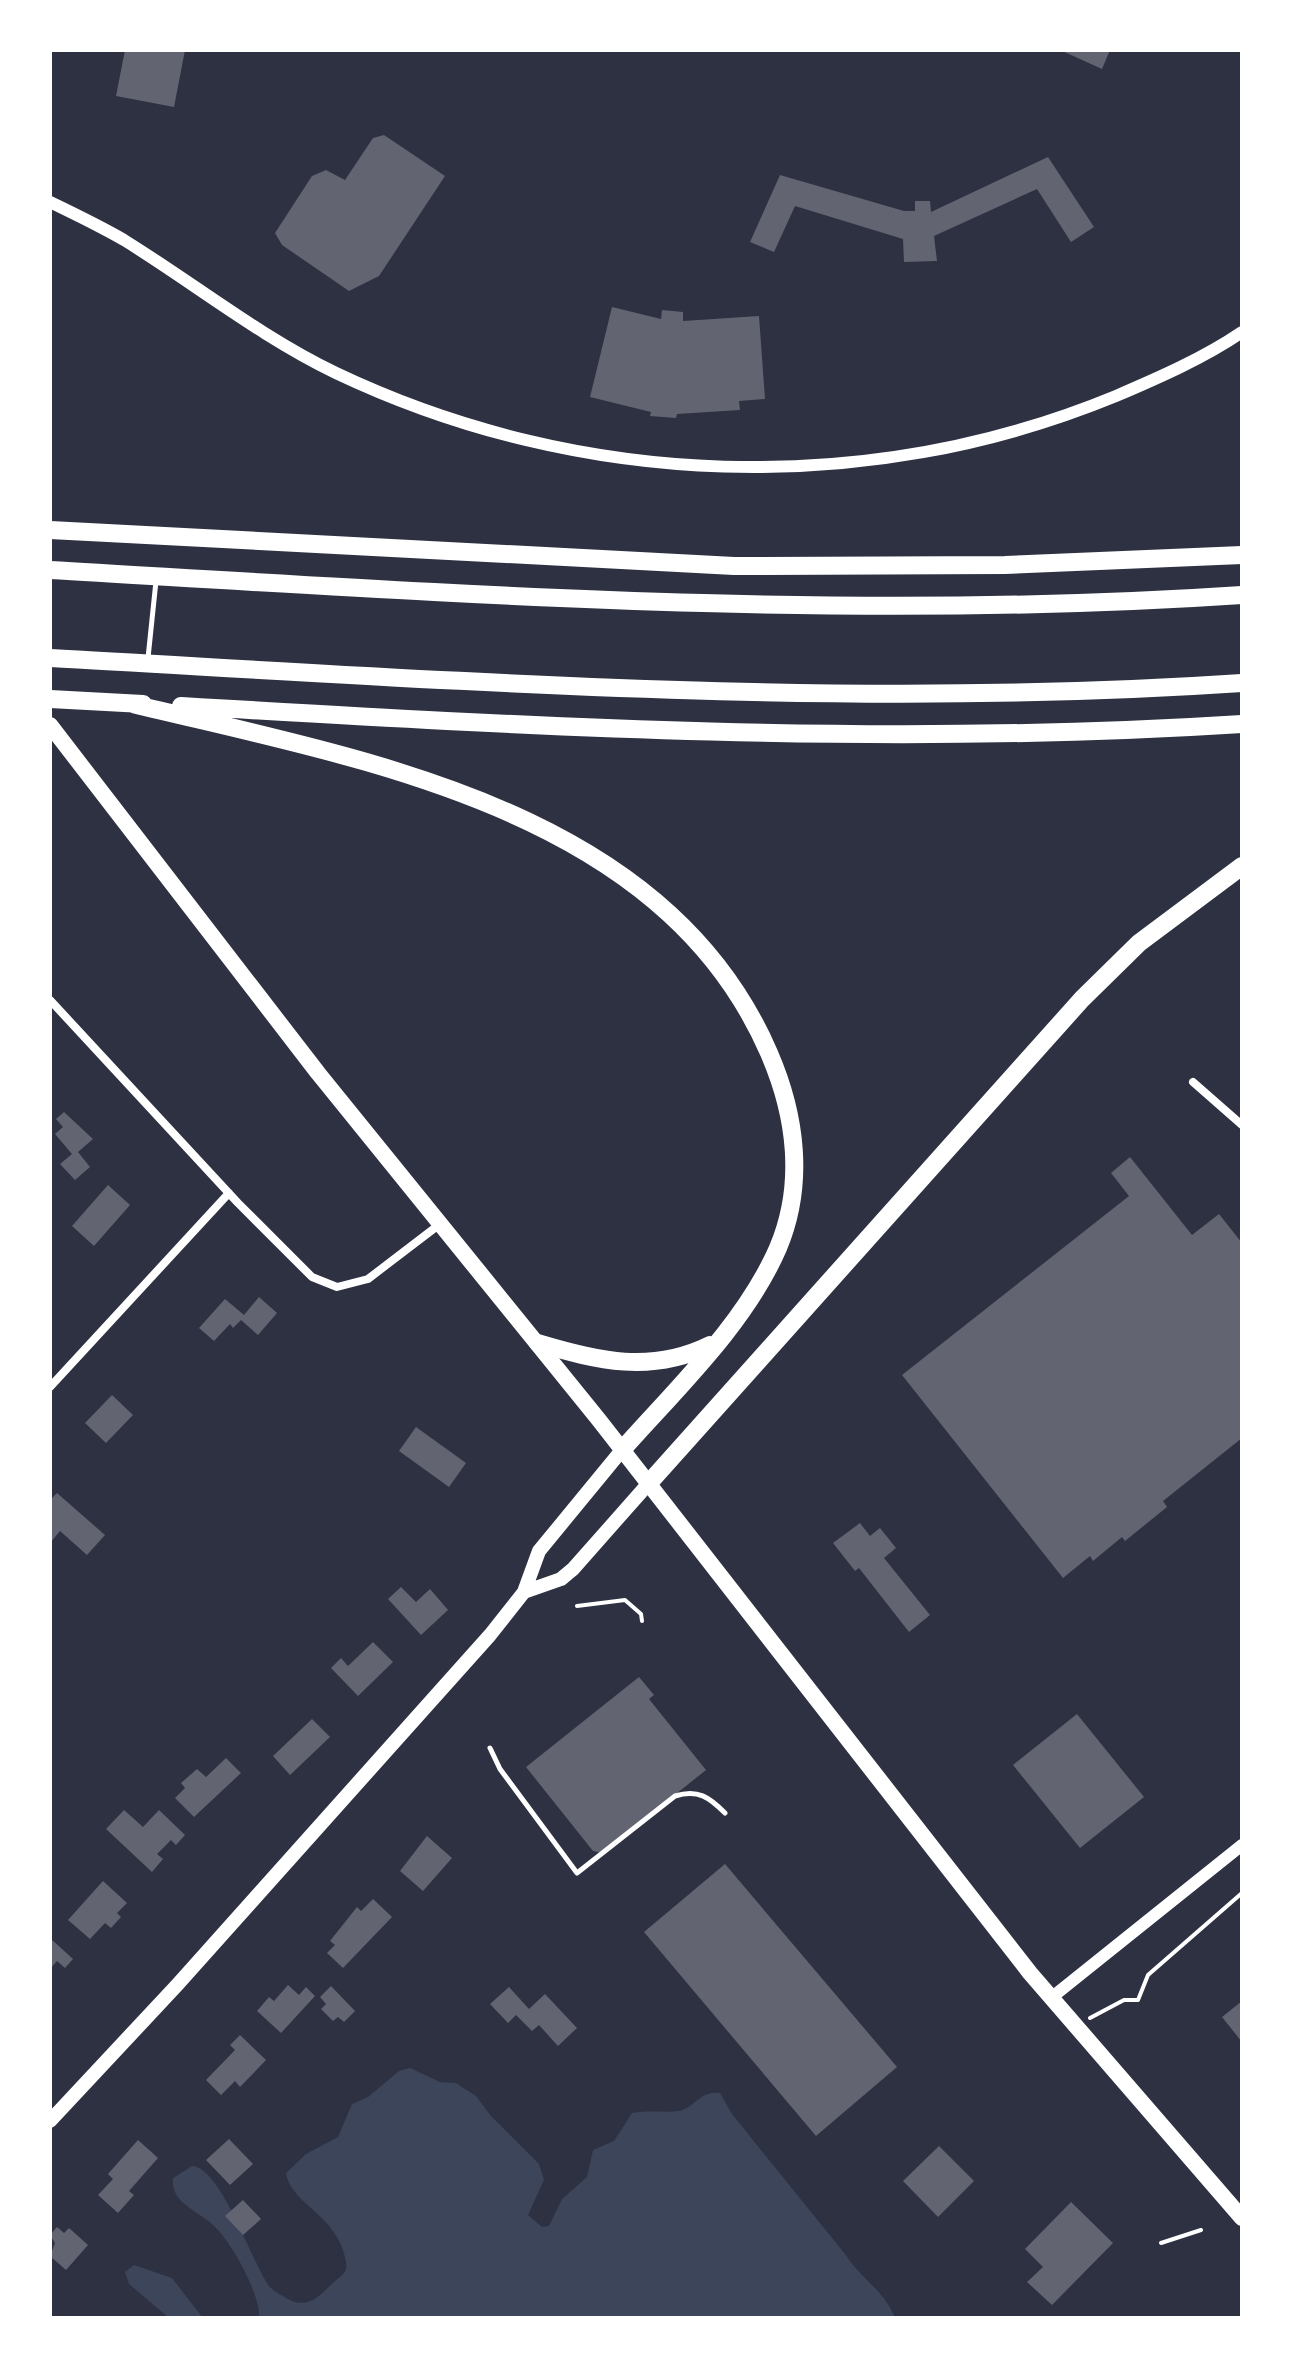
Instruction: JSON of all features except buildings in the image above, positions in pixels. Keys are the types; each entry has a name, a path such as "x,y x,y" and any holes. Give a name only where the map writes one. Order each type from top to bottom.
{"highway":[{"path":"50,530 734,566 1005,565 1242,555"},
{"path":"50,570 722,606 1064,605 1242,595"},
{"path":"50,658 743,694 1000,693 1242,683"},
{"path":"50,699 747,735 1044,734 1242,724"},
{"path":"133,704 371,762 479,799 545,829 601,862 649,898 695,943 734,992 766,1047 786,1098 795,1148 791,1201 778,1246 755,1288 716,1342 622,1450"},
{"path":"649,1483 1082,999 1139,943 1242,866"},
{"path":"538,1343 597,1359 637,1365 675,1359 716,1342"}],"main road":[{"path":"50,725 318,1073 649,1483 1051,1998 1242,2218"},
{"path":"50,2121 446,1686 524,1592 539,1551 622,1450"},
{"path":"524,1592 561,1579 573,1569 649,1483"}],"street":[{"path":"50,202 123,240 226,309 336,373 454,420 538,445 638,462 747,469 874,462 983,441 1066,416 1122,393 1242,332"},
{"path":"50,1000 304,1270 337,1287 368,1279 441,1224"},
{"path":"1193,1082 1242,1125"},
{"path":"50,1387 229,1193"},
{"path":"1051,1998 1242,1845"}],"lane":[{"path":"147,663 156,576"},
{"path":"490,1748 500,1769 577,1873 675,1796 688,1792 703,1795 725,1813"}],"path":[{"path":"577,1606 625,1600 641,1614 642,1621"},
{"path":"1074,2026 1124,2000 1138,2000 1148,1975 1242,1893"},
{"path":"1161,2243 1201,2230"}],"shaded area":[{"path":"410,2068 440,2082 456,2083 476,2096 491,2116 539,2164 544,2180 528,2215 542,2227 549,2226 562,2199 587,2177 593,2150 614,2141 632,2113 679,2111 703,2096 720,2093 732,2114 851,2263 885,2300 895,2318 259,2318 256,2297 238,2258 216,2228 176,2195 173,2178 192,2166 203,2170 235,2217 269,2286 291,2301 306,2303 344,2273 346,2262 342,2246 334,2233 296,2193 286,2173 306,2154 338,2137 352,2104 368,2097 399,2071"},
{"path":"134,2265 172,2278 203,2318 169,2318 129,2284 125,2272"}]}
